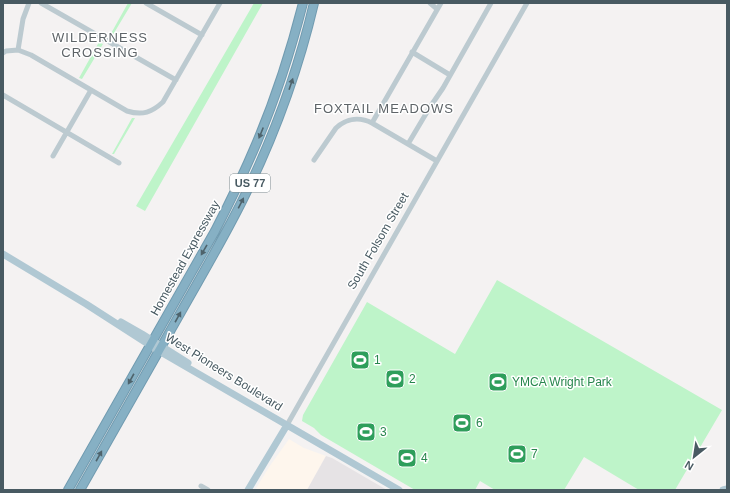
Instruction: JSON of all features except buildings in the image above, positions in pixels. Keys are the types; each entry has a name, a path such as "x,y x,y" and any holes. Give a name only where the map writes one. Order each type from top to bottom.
{"highway":[{"name":"Homestead Expressway","path":"68,490 215,231 244,172 260,136 279,84 289,55 303,3"},
{"name":"Homestead Expressway","path":"80,490 219,245 247,190 283,105 296,67 314,3"}],"main road":[{"name":"West Pioneers Boulevard","path":"3,254 287,425 399,490"},
{"name":"South Folsom Street","path":"248,490 287,425"},
{"path":"723,490 727,489"}],"street":[{"path":"18,50 23,18 29,3"},
{"path":"41,3 176,80"},
{"path":"146,3 202,35"},
{"path":"3,53 18,50 127,111 134,114 142,114 150,112 163,102 220,3"},
{"path":"430,3 437,9"},
{"path":"372,123 441,3"},
{"path":"408,144 491,3"},
{"path":"519,3 526,5"},
{"name":"South Folsom Street","path":"287,425 526,5"},
{"path":"412,52 450,75"},
{"path":"54,156 91,90"},
{"path":"3,95 119,162"},
{"path":"314,160 339,125 354,119 362,119 372,123 437,161"},
{"path":"200,486 208,490"}],"shaded area":[{"path":"289,439 304,448 326,456 307,490 255,490 269,467"},
{"path":"326,456 332,458 387,490 307,490"}],"green space":[{"path":"128,3 132,3 111,38 109,37"},
{"path":"254,3 263,3 145,211 136,206"},
{"path":"99,42 103,44 82,79 79,78"},
{"path":"132,118 135,118 114,154 112,154"},
{"name":"YMCA Wright Park","path":"497,280 722,410 675,490 639,490 584,457 564,490 495,490 480,481 475,490 415,490 321,435 314,428 302,421 303,415 367,302 455,354"}],"place":[{"name":"1","path":"360,360"},
{"name":"2","path":"395,379"},
{"name":"YMCA Wright Park","path":"498,382"},
{"name":"6","path":"462,423"},
{"name":"3","path":"366,432"},
{"name":"7","path":"517,454"},
{"name":"4","path":"407,458"}],"district":[{"name":"WILDERNESS CROSSING","path":"100,44"},
{"name":"FOXTAIL MEADOWS","path":"384,108"}]}
